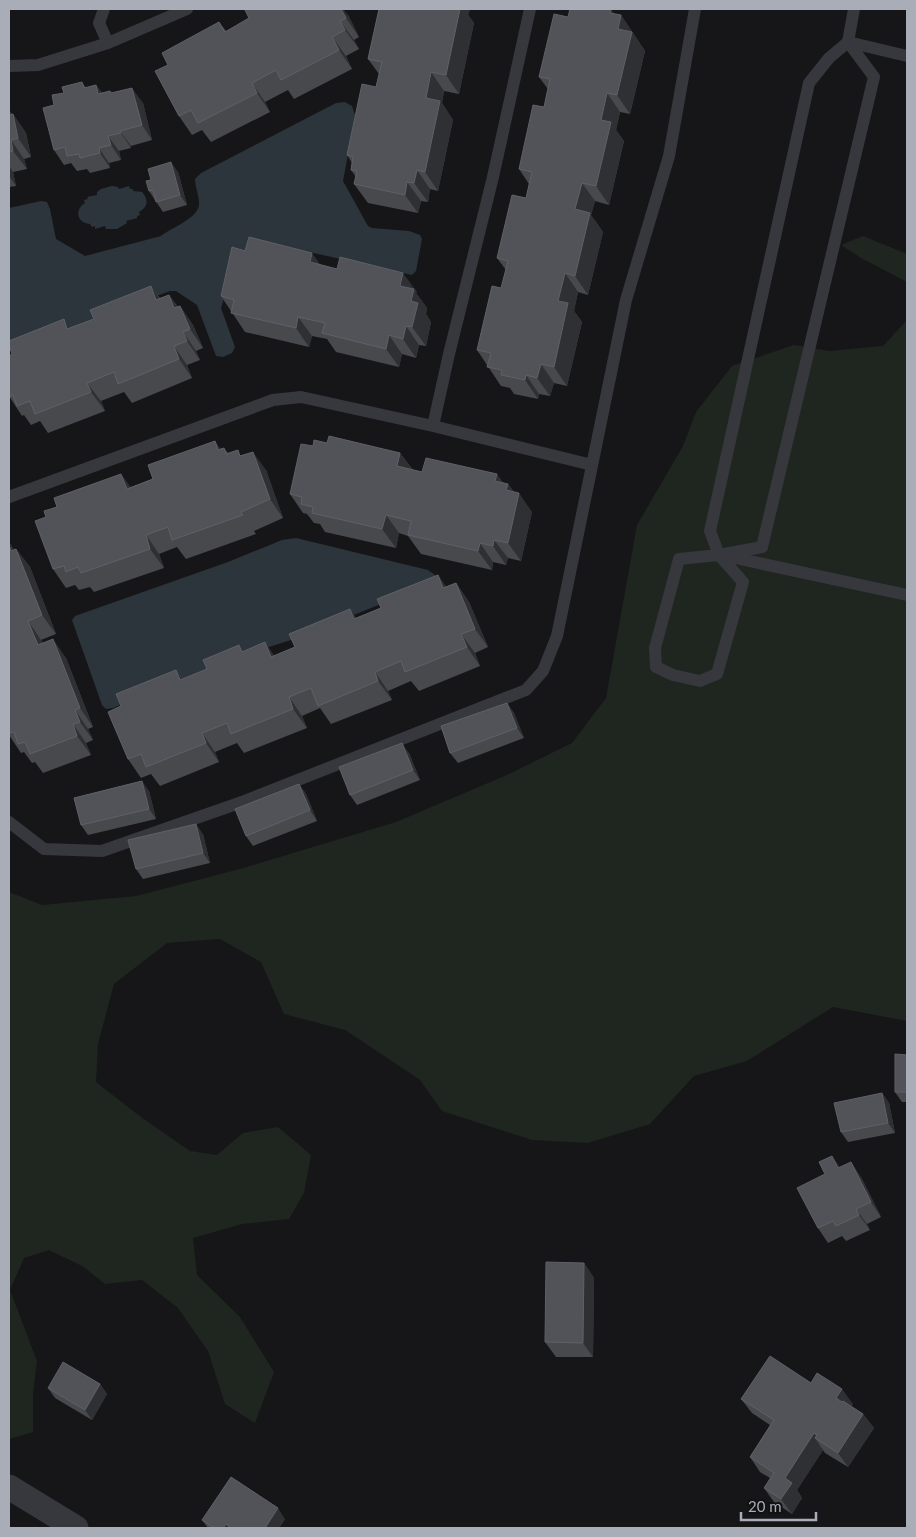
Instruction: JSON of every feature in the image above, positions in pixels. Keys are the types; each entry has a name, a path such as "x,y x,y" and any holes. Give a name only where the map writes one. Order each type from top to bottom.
{"street":[{"path":"9,1487 76,1528"}],"lane":[{"path":"104,9 99,23 108,43"},
{"path":"9,66 38,66 108,43 187,9"},
{"path":"433,426 493,177 530,9"},
{"path":"9,822 44,848 102,851 242,802 526,690 543,671 557,636 626,300 669,156 695,9"},
{"path":"848,42 874,77 762,547 719,555 680,559 655,648 656,667 673,674 700,681 717,674 743,582 719,555 710,531 809,83 829,58 848,42 854,9"},
{"path":"848,42 907,56"},
{"path":"9,497 273,400 301,397 433,426 592,465"},
{"path":"719,555 907,595"}],"shaded area":[{"path":"345,102 352,106 355,115 343,181 368,226 372,228 409,231 420,235 422,239 416,271 412,275 269,243 232,270 221,308 235,347 232,353 223,357 216,356 197,305 176,291 170,291 9,351 9,208 41,201 47,202 56,239 85,256 161,236 195,213 199,203 195,179 201,173 336,103"},
{"path":"112,186 119,189 129,186 133,191 142,192 146,198 146,206 139,212 140,215 137,218 126,221 127,223 117,229 106,229 105,226 95,229 95,226 92,227 80,219 78,216 79,209 85,203 84,200 88,199 87,197 97,195 97,192 101,189"},
{"path":"863,236 907,254 907,282 861,258 841,245"},
{"path":"907,320 907,1021 833,1007 747,1061 694,1076 650,1124 588,1143 532,1140 442,1111 420,1080 345,1030 284,1014 261,962 220,939 167,943 114,984 98,1044 96,1082 141,1117 190,1151 217,1155 243,1133 278,1127 311,1155 304,1193 289,1219 242,1224 193,1238 197,1275 240,1317 274,1372 255,1423 225,1404 208,1351 178,1308 142,1280 105,1284 82,1266 49,1250 24,1258 10,1290 37,1361 33,1395 33,1432 9,1439 9,892 42,905 136,896 240,869 396,822 507,775 572,743 606,698 637,525 683,446 696,412 732,366 794,345 829,351 883,346"},
{"path":"296,538 428,570 435,575 436,582 291,640 234,658 113,708 106,709 102,705 72,620 75,616 228,562 282,540"}],"building":[{"path":"246,9 341,9 346,18 340,21 345,30 332,37 339,50 281,80 276,70 252,83 257,93 198,123 191,110 179,116 155,71 168,65 162,53 219,22 225,32 249,18"},
{"path":"379,9 460,9 446,75 431,72 426,98 440,101 425,172 417,170 414,183 407,182 405,195 354,184 357,171 351,170 353,157 347,155 362,84 376,87 382,62 368,59"},
{"path":"570,9 611,9 610,13 621,15 618,29 632,32 617,95 607,93 601,120 611,122 596,186 582,183 575,209 590,213 575,276 565,273 558,301 568,303 554,367 541,364 537,378 526,375 525,380 501,375 502,370 487,367 491,353 477,350 492,286 501,288 508,261 497,258 512,195 526,198 532,172 519,169 533,105 544,107 550,79 539,77 554,14 568,17"},
{"path":"82,82 84,88 96,85 98,94 132,88 142,125 108,136 111,145 99,148 100,153 80,158 79,154 67,156 65,147 54,150 43,108 54,105 52,95 64,93 62,87"},
{"path":"13,114 18,138 11,140 13,151 9,152 9,115"},
{"path":"171,162 180,195 156,202 153,190 149,191 146,181 151,180 148,169"},
{"path":"249,237 312,253 310,262 337,269 340,257 403,273 400,286 414,289 411,301 418,303 412,327 406,326 403,339 389,335 386,349 322,333 325,323 298,317 296,328 231,313 234,300 221,296 232,247 245,251"},
{"path":"151,286 156,300 169,295 174,308 180,306 190,329 183,332 187,341 174,346 179,359 118,384 114,372 87,383 91,392 35,414 30,401 17,406 13,395 9,397 9,356 12,354 9,341 64,319 67,329 94,319 90,310"},
{"path":"329,436 400,453 397,466 422,472 426,458 497,474 495,481 508,484 506,490 519,493 508,543 494,540 493,546 480,543 478,551 408,535 411,521 386,515 382,529 312,513 313,507 301,504 302,497 290,494 301,444 313,446 314,440 327,443"},
{"path":"215,441 218,450 224,448 226,454 238,450 240,456 253,452 270,499 241,512 243,515 172,540 168,527 146,535 150,549 81,573 78,567 66,572 64,566 53,569 35,521 46,517 44,511 57,507 54,498 121,474 127,489 153,479 148,465"},
{"path":"9,545 11,551 16,549 42,615 28,621 38,645 53,639 80,708 75,710 80,722 73,724 77,736 30,754 25,742 18,744 14,732 9,733"},
{"path":"438,575 443,588 456,583 475,629 461,634 467,647 405,672 401,661 375,672 378,681 318,706 311,688 289,697 293,709 231,734 227,723 202,733 206,743 146,767 141,754 128,759 108,712 121,706 116,694 176,670 180,680 207,669 203,660 239,645 242,652 265,642 271,657 295,647 289,634 350,609 354,619 381,608 377,599"},
{"path":"507,703 517,728 450,753 441,726"},
{"path":"402,743 413,770 350,795 339,767"},
{"path":"142,781 149,809 81,825 74,798"},
{"path":"299,784 310,810 246,836 235,809"},
{"path":"196,824 203,853 136,869 128,840"},
{"path":"895,1054 907,1055 907,1092 895,1092"},
{"path":"882,1093 888,1123 841,1132 834,1103"},
{"path":"832,1156 838,1168 851,1162 871,1202 856,1209 859,1215 836,1226 833,1221 818,1228 797,1188 825,1174 819,1162"},
{"path":"546,1262 584,1263 583,1343 545,1342"},
{"path":"770,1356 811,1383 817,1373 842,1389 836,1398 863,1414 838,1453 815,1438 817,1435 814,1433 785,1478 792,1483 781,1499 764,1488 774,1473 750,1457 774,1420 741,1399"},
{"path":"63,1362 100,1384 85,1410 48,1388"},
{"path":"231,1477 278,1508 265,1528 232,1528 226,1524 223,1528 214,1528 202,1520"}]}
